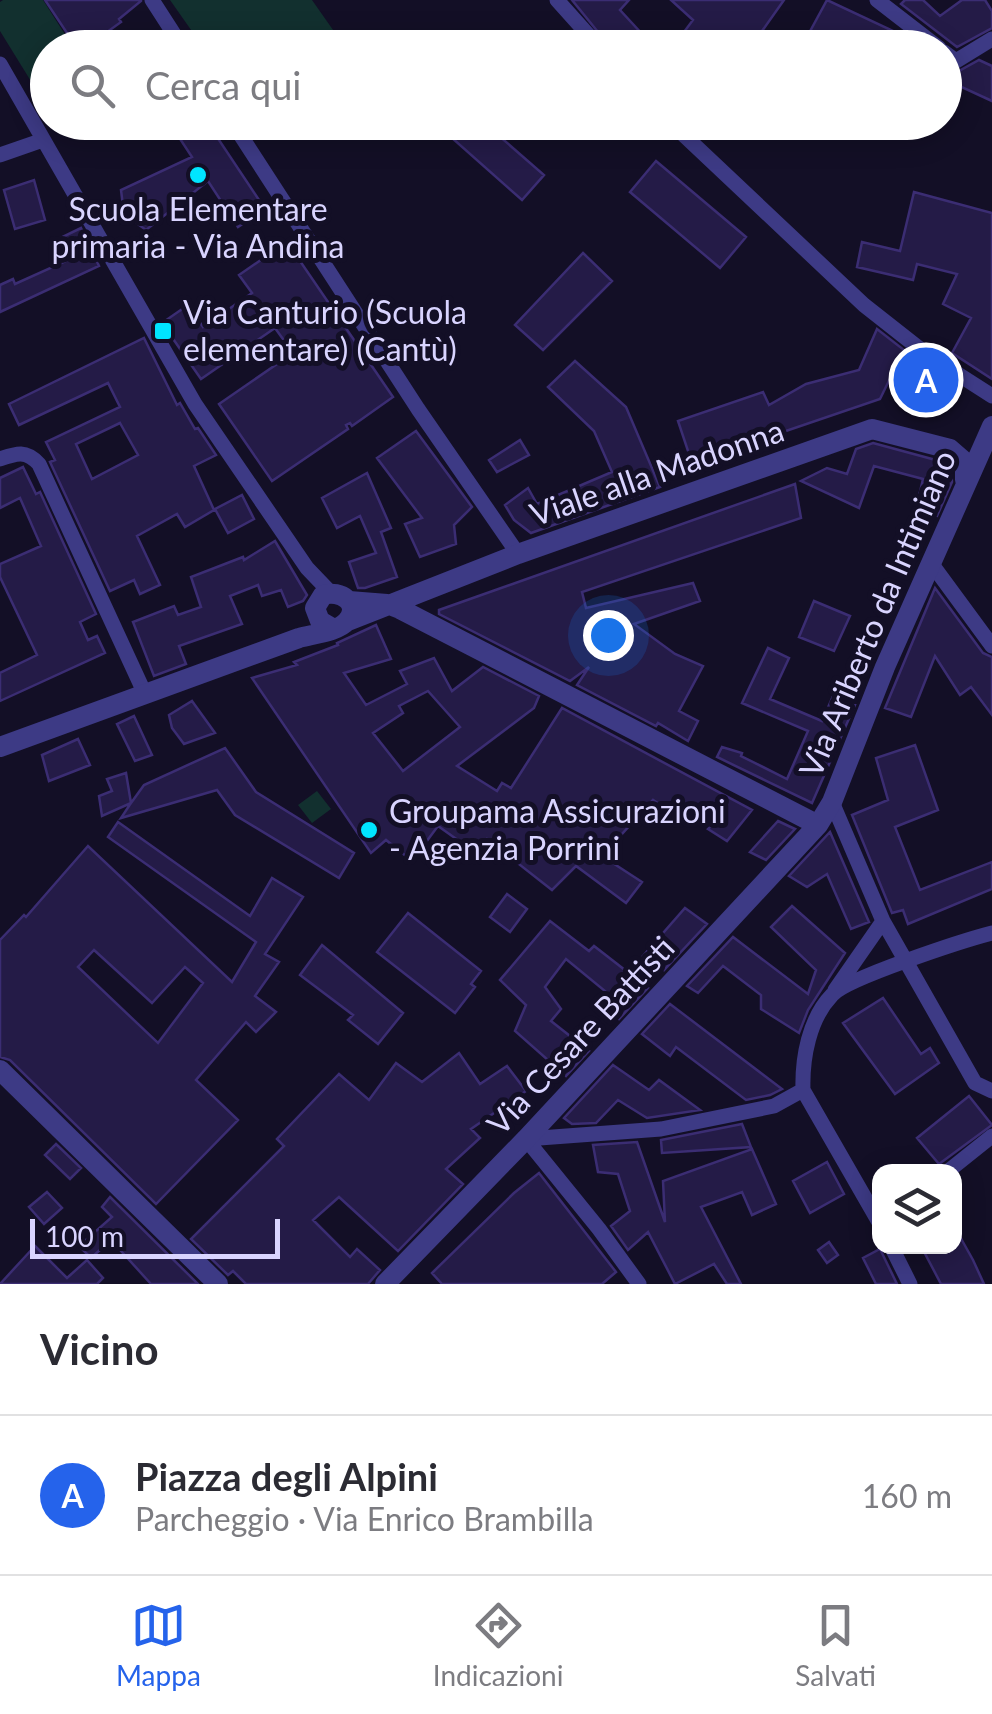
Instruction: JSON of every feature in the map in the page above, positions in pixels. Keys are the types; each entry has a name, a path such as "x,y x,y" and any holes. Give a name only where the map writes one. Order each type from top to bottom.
{"street":[{"path":"152,0 171,30"},
{"path":"557,0 584,30"},
{"path":"877,0 917,30"},
{"path":"962,48 992,39"},
{"path":"0,64 30,118"},
{"path":"0,155 42,140 195,404 332,610 299,638 0,748"},
{"path":"244,140 438,439 518,554"},
{"path":"689,140 864,305 925,353 992,396"},
{"name":"Viale alla Madonna","path":"332,610 387,604 872,429 950,449"},
{"path":"950,449 964,451 989,432"},
{"name":"Via Ariberto da Intimiano","path":"818,825 834,806 885,666 989,432"},
{"path":"950,449 964,462 965,482"},
{"path":"0,459 30,454 39,464 145,694"},
{"path":"930,563 992,646"},
{"path":"418,620 419,606 428,590"},
{"path":"387,604 818,825"},
{"path":"834,806 905,961 975,1082 992,1092"},
{"name":"Via Cesare Battisti","path":"385,1284 526,1140 818,825"},
{"path":"872,1210 802,1090 802,1060 813,1028 833,993 883,920"},
{"path":"833,993 905,961 992,933"},
{"path":"0,1070 218,1284"},
{"path":"526,1140 661,1129 774,1106 802,1090"},
{"path":"958,1164 992,1136"},
{"path":"526,1140 638,1284"},
{"path":"895,1254 910,1284"}],"green space":[{"path":"43,0 62,30 30,30 30,80 0,31 0,2"},
{"path":"170,0 312,0 333,30 191,30"},
{"path":"317,791 331,809 312,823 298,805"}],"building":[{"path":"45,0 141,0 110,30 65,30"},
{"path":"572,0 629,0 620,10 638,30 596,30"},
{"path":"671,0 784,0 763,30 686,30 693,20"},
{"path":"827,0 891,30 811,30"},
{"path":"905,0 923,0 940,16 962,0 985,0 992,11 992,28 962,44 962,30 935,30 901,4"},
{"path":"979,60 992,66 992,101 962,87 962,69"},
{"name":"Scuola Elementare primaria - Via Andina","path":"181,140 219,140 265,209 238,227 208,181 146,230 124,214 121,190 192,157"},
{"path":"454,140 504,140 544,175 522,200"},
{"path":"656,161 746,237 720,268 630,192"},
{"path":"34,180 45,220 15,229 4,190"},
{"path":"914,192 992,213 992,379 952,353 971,318 943,304 957,274 917,264 913,280 857,267 862,242 900,251"},
{"path":"81,228 99,266 0,312 0,285 13,279 15,284 64,262 54,241"},
{"path":"287,242 393,397 352,426 346,425 348,429 272,481 219,404 293,353 275,328 201,379 162,323 188,305 203,327 252,293 239,275"},
{"path":"583,253 612,281 543,350 515,325"},
{"path":"877,329 904,350 880,399 692,463 678,421 763,392 769,405 806,384 859,370"},
{"path":"144,338 177,405 180,403 216,455 194,466 214,510 185,527 177,514 137,536 160,585 140,594 134,580 110,591 50,462 55,460 46,442 120,407 108,383 19,425 9,404","holes":["120,423 138,455 92,479 76,444"]},
{"path":"575,361 626,407 660,487 531,533 514,520 505,505 528,488 537,504 612,472 594,431 548,387"},
{"path":"416,431 472,507 454,525 456,544 420,557 405,524 422,518 377,458"},
{"path":"520,440 529,455 497,472 489,460"},
{"path":"873,443 943,462 951,468 952,482 937,516 915,513 923,479 874,466 859,508 801,481 827,468 847,474 856,449"},
{"path":"23,467 36,494 40,492 96,614 80,622 88,640 97,636 105,653 0,701 0,673 37,655 0,577 0,564 41,546 20,498 0,508 0,478"},
{"path":"367,473 391,528 381,532 397,577 358,588 349,562 376,553 360,516 337,528 322,498"},
{"path":"795,484 801,518 582,592 586,608 693,583 700,601 634,624 675,654 703,666 679,711 698,721 688,741 577,685 589,667 570,681 439,614 439,610"},
{"path":"242,495 254,519 228,533 215,509"},
{"path":"275,541 307,595 303,601 288,607 281,590 262,596 258,585 230,596 242,624 179,646 186,664 154,676 133,622 174,606 178,615 201,607 191,577 243,557 244,560"},
{"path":"935,588 983,653 992,657 992,715 971,687 960,695 935,656 911,717 885,708"},
{"path":"814,601 850,616 834,651 799,637"},
{"path":"376,625 391,659 344,673 366,705 407,684 400,671 434,658 452,691 483,667 539,696 534,708 457,766 497,791 502,783 511,788 562,708 752,810 727,841 708,829 721,816 695,804 681,819 653,800 602,856 642,882 626,903 576,866 552,890 487,839 476,853 438,826 412,861 386,840 371,853 252,678 297,665 294,662","holes":["428,691 460,727 403,771 373,733 403,713 399,706"]},
{"path":"768,648 789,658 770,699 822,721 833,696 855,705 812,803 717,757 722,747 742,753 741,756 787,779 808,731 742,703"},
{"path":"192,701 215,733 184,744 172,728 169,715"},
{"path":"134,716 152,755 135,761 117,724"},
{"path":"78,739 90,765 49,781 42,755"},
{"path":"915,745 938,810 895,827 920,890 992,862 992,889 908,924 903,910 892,913 852,815 888,800 876,758"},
{"path":"225,748 256,792 354,853 339,878 235,815 217,790 121,818 144,785"},
{"path":"126,773 131,803 102,816 99,796 112,791 107,779"},
{"path":"778,821 795,829 766,860 750,852"},
{"path":"118,822 250,916 272,878 303,897 265,954 279,962 255,996 276,1012 256,1032 246,1022 196,1080 238,1120 156,1204 10,1060 0,1057 0,940 26,917 88,846 232,982 256,942 108,837","holes":["94,950 152,1003 185,967 203,983 158,1043 78,967"]},
{"path":"830,832 869,922 851,929 827,874 807,887 789,876"},
{"path":"507,894 527,909 510,932 490,917"},
{"path":"792,906 845,953 808,1010 799,1033 761,1009 761,995 723,966 698,993 687,986 733,937 808,994 816,970 771,927"},
{"path":"685,908 707,924 664,970 643,956"},
{"path":"408,913 481,971 471,984 475,987 455,1013 377,952"},
{"path":"550,921 589,951 594,946 648,988 619,1019 599,1003 605,991 566,959 545,987 561,1009 551,1021 589,1051 566,1076 515,1031 526,1005 500,980"},
{"path":"322,945 403,1013 378,1044 348,1020 353,1015 300,975"},
{"path":"883,998 921,1054 930,1048 939,1063 895,1094 843,1023"},
{"path":"670,1004 782,1089 746,1100 676,1047 670,1056 642,1034"},
{"path":"459,1053 480,1084 507,1066 526,1091 471,1129 480,1138 446,1169 463,1184 398,1251 339,1197 313,1220 350,1257 357,1249 380,1270 368,1284 246,1284 233,1271 228,1275 191,1239 284,1146 277,1139 339,1074 369,1100 396,1063 422,1082"},
{"path":"613,1065 649,1090 659,1080 700,1110 647,1118 618,1100 596,1123 572,1124 564,1118"},
{"path":"969,1096 992,1125 939,1164 917,1138"},
{"path":"742,1124 751,1147 662,1153 661,1140"},
{"path":"637,1142 665,1222 663,1181 752,1149 776,1204 752,1215 742,1192 701,1207 741,1284 727,1284 714,1264 675,1284 648,1232 628,1250 611,1226 630,1211 618,1174 598,1172 593,1145"},
{"path":"56,1144 81,1168 70,1179 45,1155"},
{"path":"827,1162 844,1194 810,1213 793,1181"},
{"path":"539,1173 616,1272 602,1284 442,1284 432,1273"},
{"path":"47,1192 62,1208 44,1224 29,1207"},
{"path":"110,1197 198,1284 151,1284 111,1240 91,1258 79,1246 112,1217 102,1207"},
{"path":"962,1240 984,1284 941,1284 925,1254 962,1254"},
{"path":"829,1242 838,1255 827,1263 818,1250"},
{"path":"35,1246 67,1278 87,1260 103,1278 97,1284 0,1284"},
{"path":"882,1254 897,1284 876,1284 863,1258"}],"place":[{"name":"Scuola Elementare primaria - Via Andina","path":"198,175"},
{"name":"Via Canturio (Scuola elementare) (Cantù)","path":"163,331"},
{"name":"Piazza degli Alpini","path":"926,380"},
{"name":"Groupama Assicurazioni - Agenzia Porrini","path":"369,830"}]}
